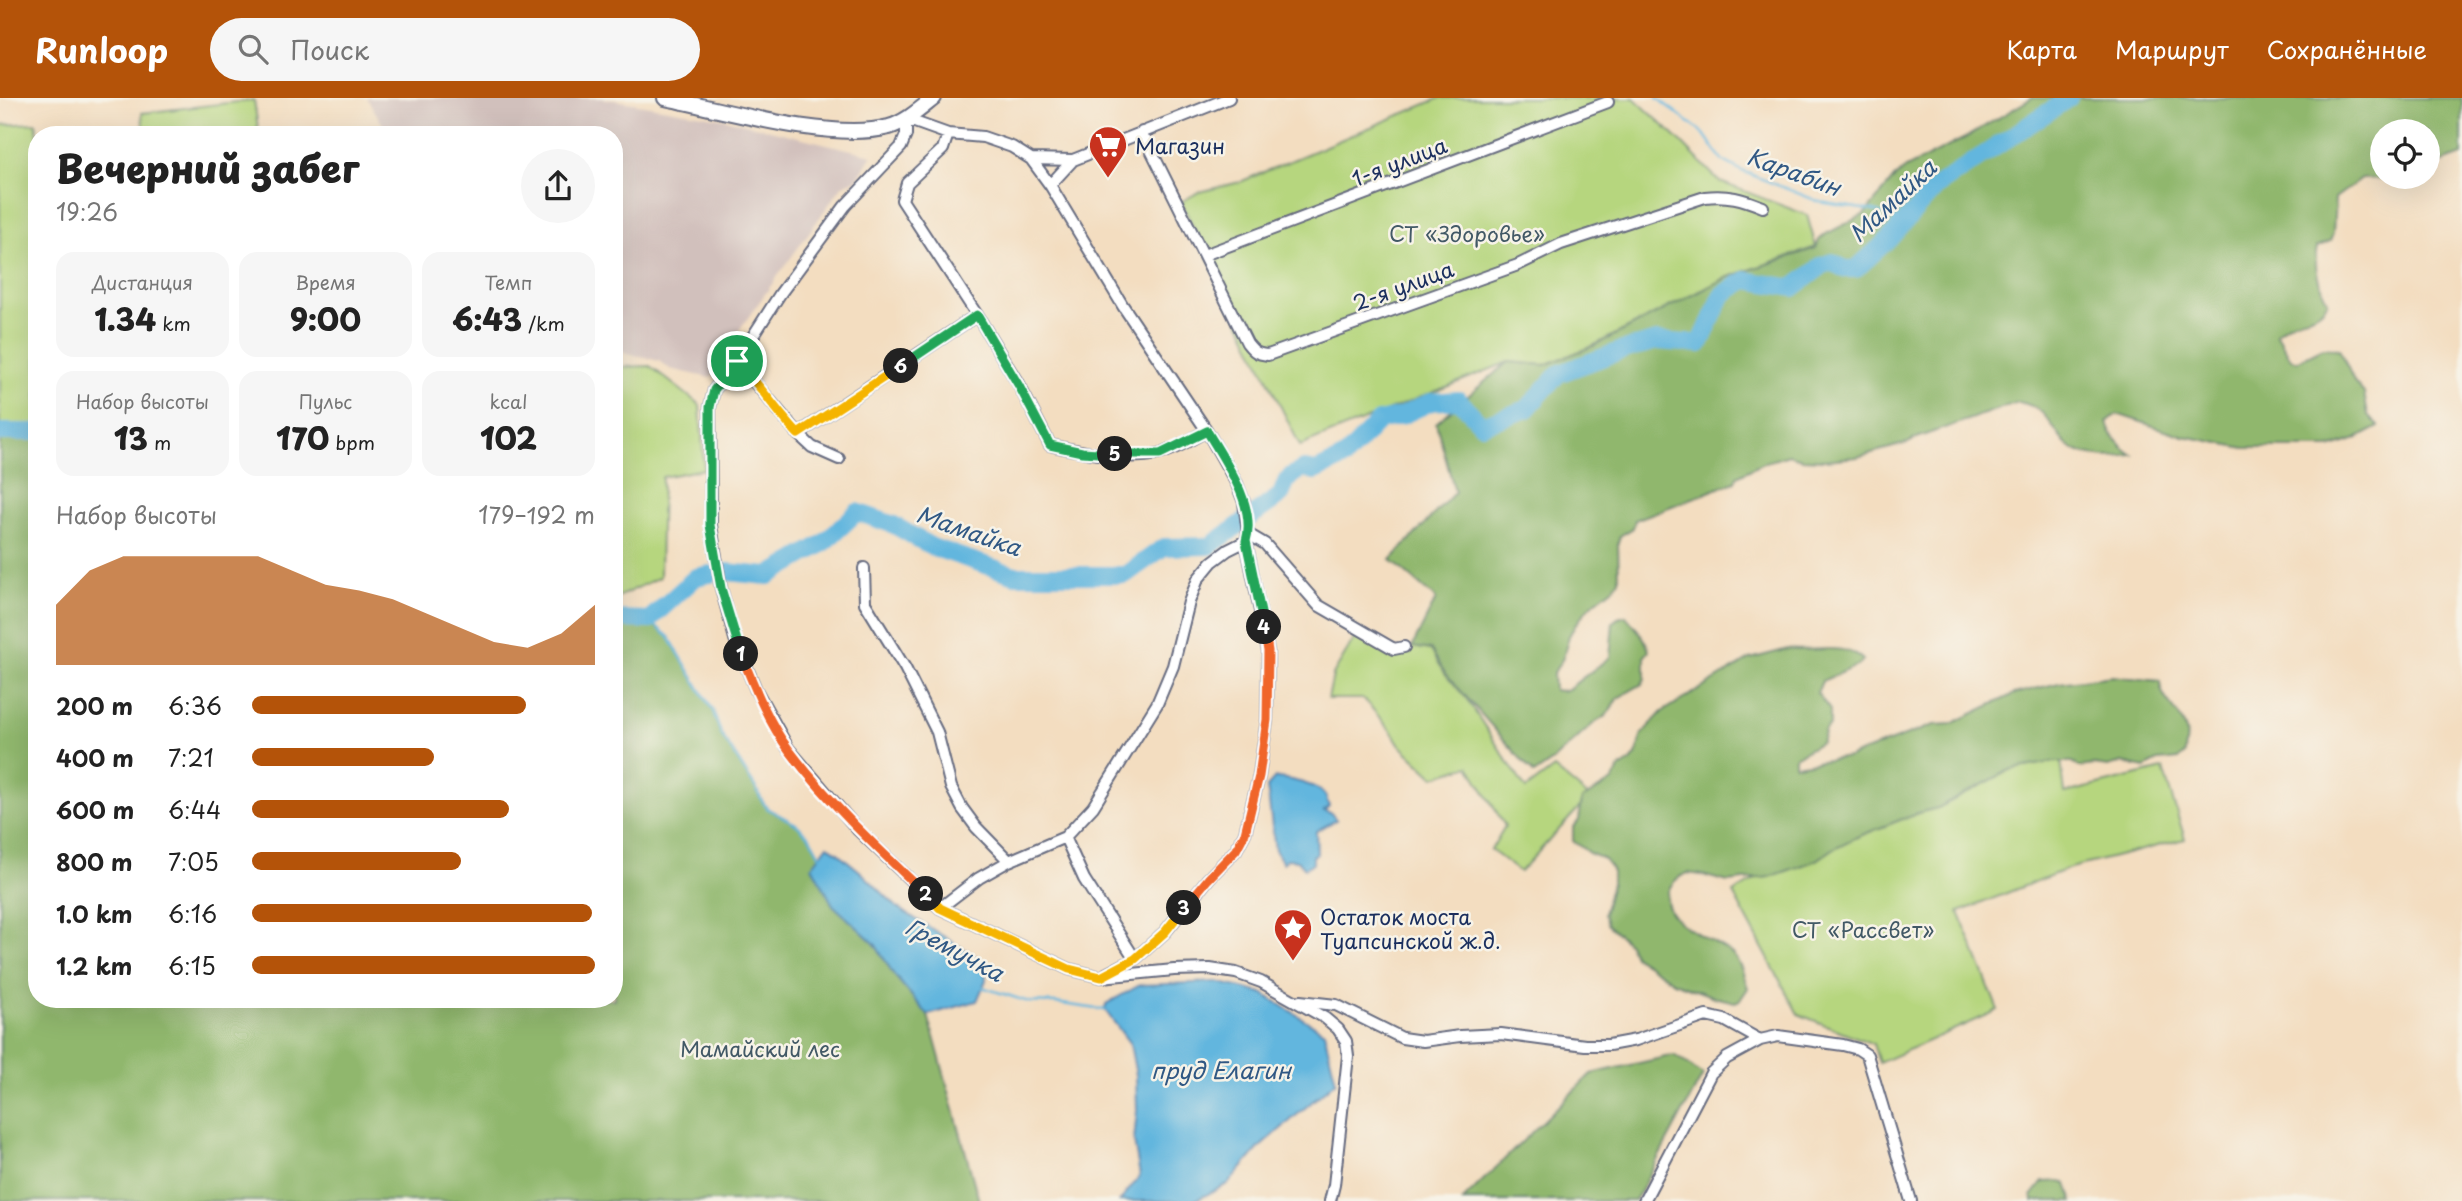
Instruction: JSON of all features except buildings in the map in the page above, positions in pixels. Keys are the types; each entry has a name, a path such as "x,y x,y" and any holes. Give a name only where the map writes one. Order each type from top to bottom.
{"street":[{"path":"665,98 820,128 847,130 880,129 905,120 934,98"},
{"path":"1031,159 1073,160 1229,98"},
{"name":"1-я улица","path":"1203,255 1608,103"},
{"path":"905,120 948,134 983,137 1012,147 1031,159 1050,185 1123,306 1207,431 1237,484 1244,502 1247,535 1268,651 1267,720 1259,776 1245,833 1236,850 1208,879 1165,932 1135,959 1101,977"},
{"path":"905,120 905,135 901,147 845,206 714,390 710,407 710,525 721,588 735,639 756,690 788,748 858,830 940,908 1069,969 1101,977 1210,969 1236,973 1261,982 1325,1018 1338,1029 1346,1041 1347,1080 1330,1201"},
{"path":"1142,132 1203,255"},
{"path":"948,134 943,149 907,183 902,200 977,315 1050,445 1096,453 1160,454 1207,431"},
{"path":"1050,185 1073,160"},
{"name":"2-я улица","path":"1203,255 1247,343 1254,352 1268,355 1518,265 1561,244 1705,197 1721,195 1743,198 1763,207"},
{"path":"798,434 977,315"},
{"path":"737,361 798,434 812,447 839,459"},
{"path":"940,908 979,878 1009,861 1065,837 1093,807 1157,705 1173,666 1189,602 1198,579 1212,562 1247,535"},
{"path":"1247,535 1265,544 1318,605 1394,649 1404,647"},
{"path":"864,568 865,603 905,668 937,732 951,787 976,827 1009,861"},
{"path":"1065,837 1083,879 1135,959"},
{"path":"1295,1001 1336,1005 1402,1038 1423,1041 1501,1034 1585,1045 1609,1045 1636,1040 1706,1016 1724,1020 1760,1040"},
{"path":"1644,1201 1712,1073 1727,1058 1760,1040 1778,1036 1811,1039 1858,1049 1867,1055 1911,1201"}],"shaded area":[{"path":"367,98 602,98 721,118 872,155 857,179 843,185 732,340 726,364 710,378 670,369 659,361 623,352 623,126 384,126"}],"green space":[{"name":"СТ «Здоровье»","path":"1440,98 1634,98 1720,182 1807,215 1816,247 1726,278 1593,346 1545,365 1508,362 1300,446 1181,202 1199,192 1240,182"},
{"path":"2032,98 2462,98 2462,155 2440,163 2440,119 2370,119 2370,179 2361,179 2335,198 2333,234 2330,241 2317,247 2318,275 2328,301 2316,314 2295,320 2276,333 2291,359 2297,361 2323,348 2339,349 2355,383 2364,393 2368,415 2379,427 2330,448 2244,448 2184,436 2117,414 2107,422 2108,427 2124,449 2133,455 2106,457 2086,454 2069,447 2041,412 2018,402 1908,443 1857,457 1825,460 1802,459 1789,455 1763,463 1737,476 1735,482 1635,520 1633,528 1620,536 1619,580 1590,606 1576,624 1569,636 1563,658 1553,674 1554,690 1568,689 1610,657 1613,622 1626,616 1643,636 1649,651 1645,656 1645,678 1642,684 1618,698 1606,716 1534,774 1445,673 1431,650 1412,647 1436,599 1391,560 1455,492 1436,423 1508,362 1545,365 1593,346 1726,278 1816,248 1819,240 1826,234 1865,214 1895,177 1906,168 1963,139"},
{"path":"254,100 258,126 143,126 142,113"},
{"path":"36,123 36,126 28,126 28,427 0,427 0,125"},
{"path":"650,366 700,405 704,469 662,477 660,577 623,595 623,367"},
{"name":"Мамайский лес","path":"0,427 28,427 28,1008 623,1008 623,622 650,622 669,637 713,711 721,734 762,801 768,809 796,824 809,836 820,856 813,866 833,905 875,944 894,975 928,1015 979,1201 0,1201"},
{"path":"1356,636 1390,652 1412,647 1431,650 1526,789 1554,768 1589,797 1520,872 1491,850 1505,826 1469,766 1434,777 1400,745 1364,699 1328,699 1333,675"},
{"path":"1788,649 1837,649 1855,654 1863,660 1859,665 1822,681 1817,693 1830,710 1830,725 1821,742 1795,757 1795,765 1849,757 1934,725 1951,724 2014,694 2059,683 2112,676 2160,681 2164,695 2184,724 2187,737 2185,754 2179,759 2158,761 2145,768 2122,763 2108,767 2079,767 2073,762 2052,762 2010,770 1938,808 1857,837 1817,860 1770,877 1728,882 1687,873 1673,883 1668,892 1667,903 1671,913 1689,929 1734,956 1748,988 1740,1000 1735,1002 1714,997 1674,982 1634,956 1629,944 1607,924 1604,914 1612,883 1612,869 1604,859 1589,853 1573,841 1573,828 1579,820 1582,799 1612,781 1620,768 1631,761 1636,755 1642,734 1662,712 1750,659"},
{"name":"СТ «Рассвет»","path":"2059,744 2065,793 2163,769 2185,839 2067,869 1959,912 1998,1010 1879,1063 1873,1044 1798,1014 1733,893 1809,848"},
{"path":"1674,1055 1703,1075 1635,1201 1462,1201 1591,1074"},
{"path":"2061,1181 2067,1184 2073,1201 2033,1201 2032,1196 2043,1182"}],"water":[{"path":"1275,778 1302,783 1322,791 1329,806 1324,811 1331,813 1336,820 1316,831 1317,854 1313,856 1313,863 1305,868 1297,860 1286,859 1283,863 1275,850 1267,787"},
{"path":"828,845 898,908 985,962 986,980 977,1001 928,1015 894,975 875,944 833,905 812,866"},
{"name":"пруд Елагин","path":"1217,982 1262,993 1324,1032 1336,1081 1260,1147 1228,1184 1194,1201 1120,1201 1140,1176 1134,1141 1136,1075 1130,1044 1105,1010 1106,1004 1140,985"}],"waterway":[{"name":"Карабин","path":"1657,98 1704,134 1722,160 1742,171 1820,202 1874,211 1903,222"},
{"name":"Мамайка","path":"727,572 768,576 824,543 857,512 894,525 932,547 1015,575 1125,575 1164,547 1210,546 1281,495 1292,475 1304,469 1316,471 1345,457 1379,421 1401,416 1431,402 1459,400 1482,425 1527,409 1558,374 1620,351 1657,341 1700,344 1723,294 1746,280 1793,288 1823,265 1832,262 1845,269 1856,269 1892,236 1937,186 2069,98"},
{"name":"Мамайка","path":"0,432 28,432"},
{"name":"Мамайка","path":"623,619 649,620 696,577 710,574"},
{"name":"Гремучка","path":"649,620 669,637 713,711 721,734 762,801 768,809 796,824 809,836 820,856"},
{"name":"Гремучка","path":"982,987 1029,1002 1105,1010"}],"place":[{"name":"Магазин","path":"1108,179"},
{"name":"Остаток моста Туапсинской ж.д.","path":"1293,962"}],"route":[{"path":"977,315 1050,445 1082,452 1160,454 1207,431 1237,484 1244,502 1248,534 1246,541 1268,651 1267,720 1259,776 1245,833 1236,850 1208,879 1165,932 1135,959 1101,977 1069,969 940,908 858,830 788,748 756,690 735,639 721,588 710,525 710,407 714,390 737,361 798,434 977,315"}]}
